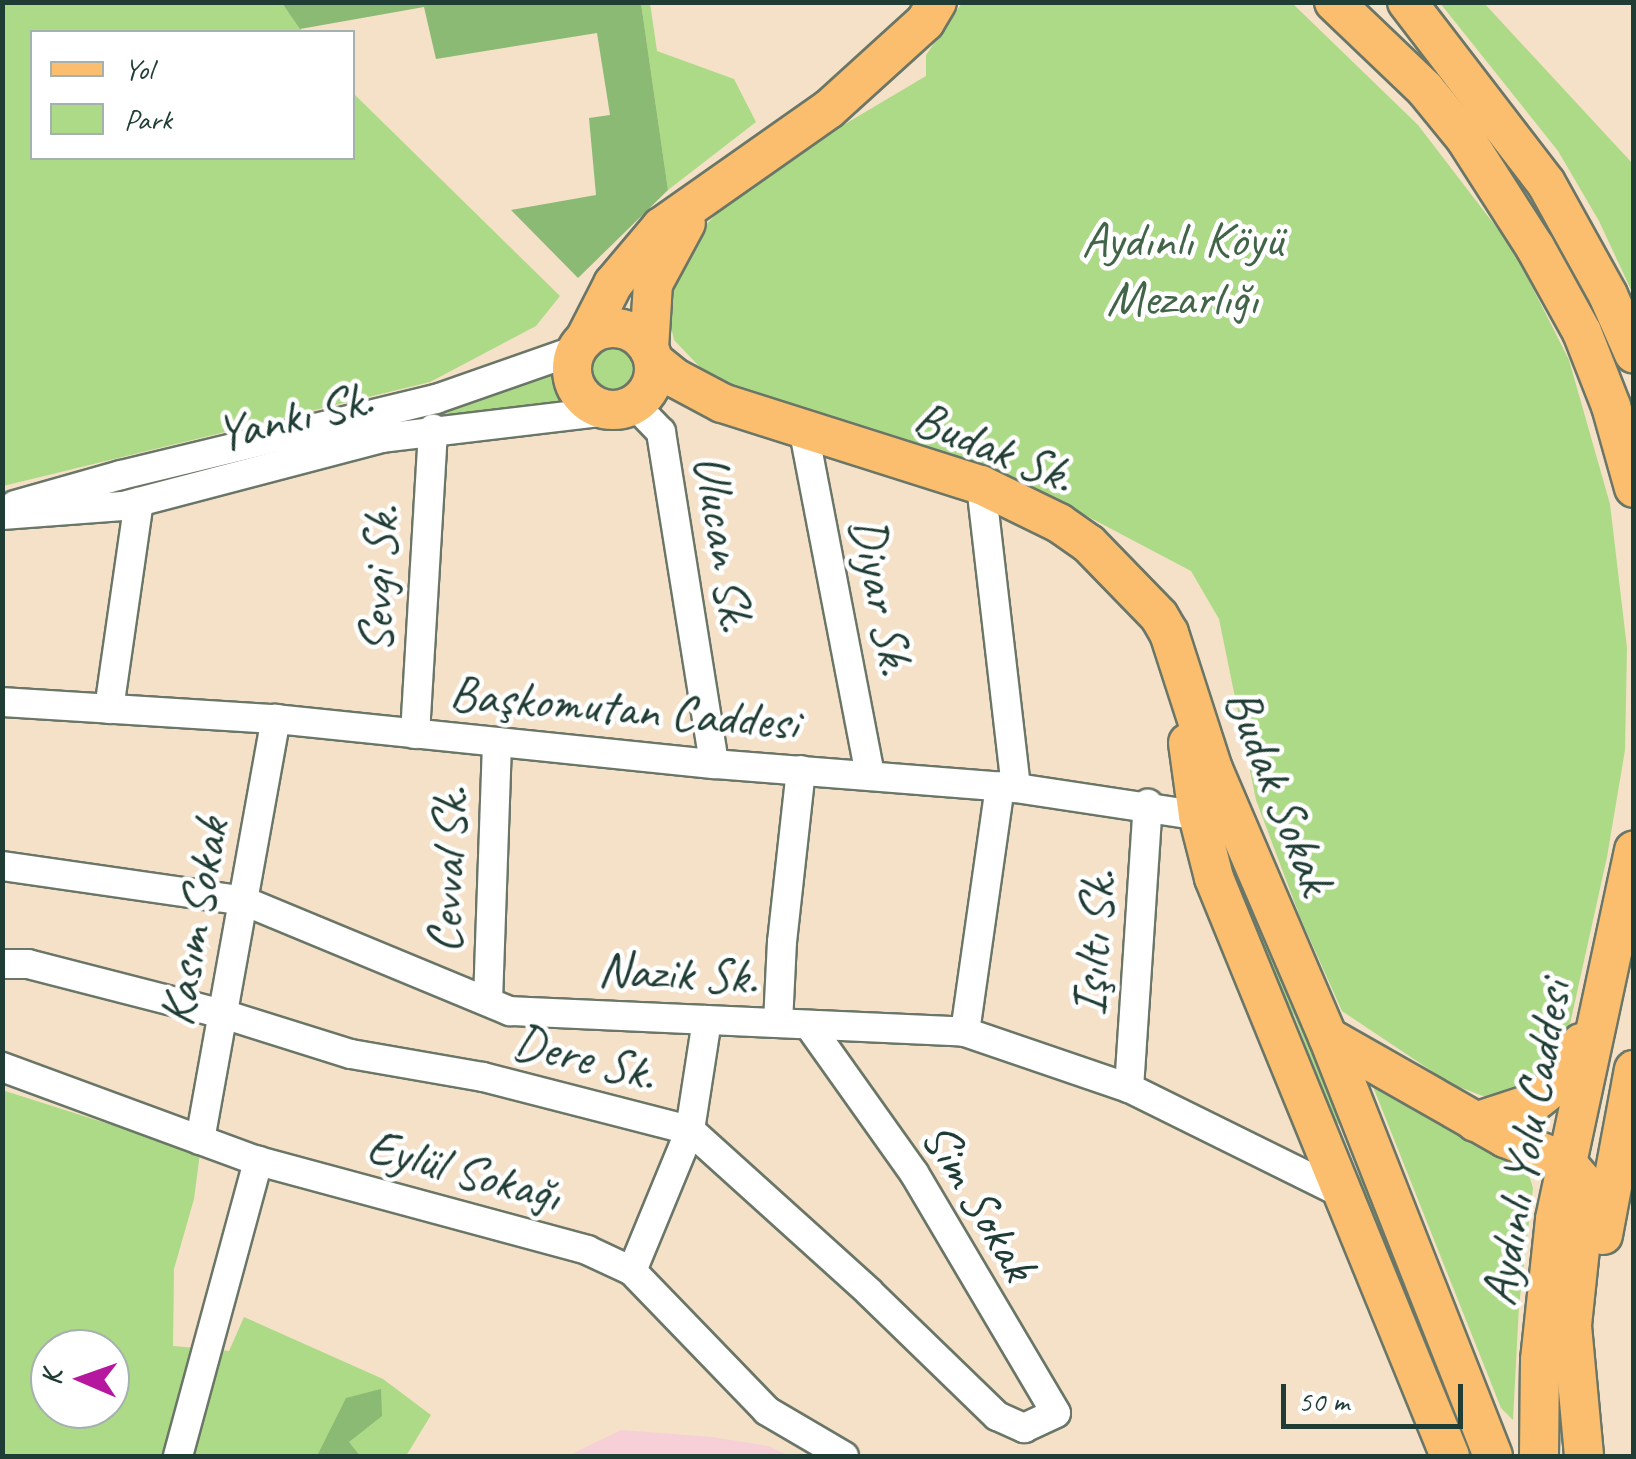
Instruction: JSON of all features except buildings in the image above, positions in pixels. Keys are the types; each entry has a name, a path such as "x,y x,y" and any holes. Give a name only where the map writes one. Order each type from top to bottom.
{"main road":[{"path":"712,189 682,228 653,284 639,384 585,400 572,376 581,344 628,262 662,227 712,189 829,109 926,22 937,2"},
{"path":"1334,2 1425,89 1464,138 1535,247 1582,332 1611,406 1634,488"},
{"path":"1406,2 1546,183 1608,296 1634,354"},
{"name":"Budak Sk.","path":"581,344 595,332 620,328 642,339 639,384 980,485 1059,523 1089,544 1134,588 1169,633 1184,688"},
{"name":"Budak Sokak","path":"1184,688 1198,814 1214,878 1450,1456"},
{"name":"Budak Sokak","path":"1184,688 1235,821 1328,1036 1493,1456"},
{"name":"Aydınlı Yolu Caddesi","path":"1540,1456 1540,1360 1565,1161 1634,850"},
{"path":"1475,1122 1534,1103 1556,1086 1576,1054 1603,990"},
{"path":"1328,1036 1475,1122 1565,1161 1586,1192 1572,1326 1585,1456"},
{"name":"Aydınlı Yolu Caddesi","path":"1585,1456 1592,1299 1634,1070"}],"street":[{"name":"Yankı Sk.","path":"2,512 255,443 436,399 581,344"},
{"name":"Yankı Sk.","path":"2,512 75,512 139,502 382,438 639,384"},
{"name":"Ulucan Sk.","path":"639,384 661,432 714,764"},
{"name":"Sevgi Sk.","path":"415,734 433,430"},
{"name":"Diyar Sk.","path":"804,432 870,776"},
{"path":"965,1032 1008,787 980,485"},
{"path":"110,709 139,502"},
{"name":"Başkomutan Caddesi","path":"2,702 276,719 714,764 1008,787 1148,804 1235,821"},
{"name":"Kasım Sokak","path":"200,1140 276,719"},
{"name":"Cevval Sk.","path":"488,1001 496,742"},
{"path":"778,1022 782,942 801,770"},
{"name":"Işıltı Sk.","path":"1129,1088 1148,804"},
{"name":"Nazik Sk.","path":"2,866 244,902 510,1011 965,1032 1129,1088 1339,1192"},
{"name":"Dere Sk.","path":"2,964 28,964 224,1014 351,1054 483,1077 690,1130 869,1292 997,1416 1024,1428 1040,1419"},
{"path":"632,1271 690,1130 707,1020"},
{"name":"Sim Sokak","path":"809,1025 914,1173 1008,1336 1031,1364 1056,1413 1040,1419"},
{"name":"Eylül Sokağı","path":"2,1068 258,1162 587,1250 632,1271 766,1411 844,1456"},
{"path":"1319,1142 1380,1175"},
{"path":"178,1456 258,1162"}],"shaded area":[{"path":"621,1430 712,1437 768,1446 790,1456 568,1456"}],"green space":[{"name":"Aydınlı Köyü Mezarlığı","path":"1291,2 1418,125 1513,249 1569,360 1610,504 1627,648 1625,750 1607,857 1566,1042 1545,1087 1507,1105 1451,1084 1342,1011 1300,917 1256,800 1219,619 1191,571 994,467 721,389 674,340 665,299 684,247 734,196 796,153 926,76 926,55 962,3"},
{"path":"2,3 282,3 302,30 30,30 30,160 355,160 355,95 560,296 536,326 430,382 3,486"},
{"path":"282,3 641,3 668,190 578,278 511,210 596,195 589,118 610,115 597,33 436,59 424,7 300,29"},
{"path":"641,3 650,3 657,51 734,79 756,122 668,190"},
{"path":"1440,3 1484,3 1633,164 1633,294 1599,221 1558,151"},
{"path":"610,346 627,353 634,370 627,387 610,394 593,387 586,370 593,353"},
{"path":"560,363 560,382 572,406 382,426 456,408"},
{"path":"1227,850 1232,851 1340,1123 1336,1125 1294,1015 1276,1004 1238,907"},
{"path":"1372,1084 1527,1169 1533,1188 1519,1306 1513,1420 1501,1408"},
{"path":"2,1090 200,1153 194,1199 174,1269 173,1346 229,1351 244,1317 383,1379 431,1415 406,1456 3,1456"},
{"path":"1346,1158 1366,1185 1478,1456 1462,1456"},
{"path":"381,1389 382,1416 349,1442 360,1456 317,1456 346,1398"}]}
